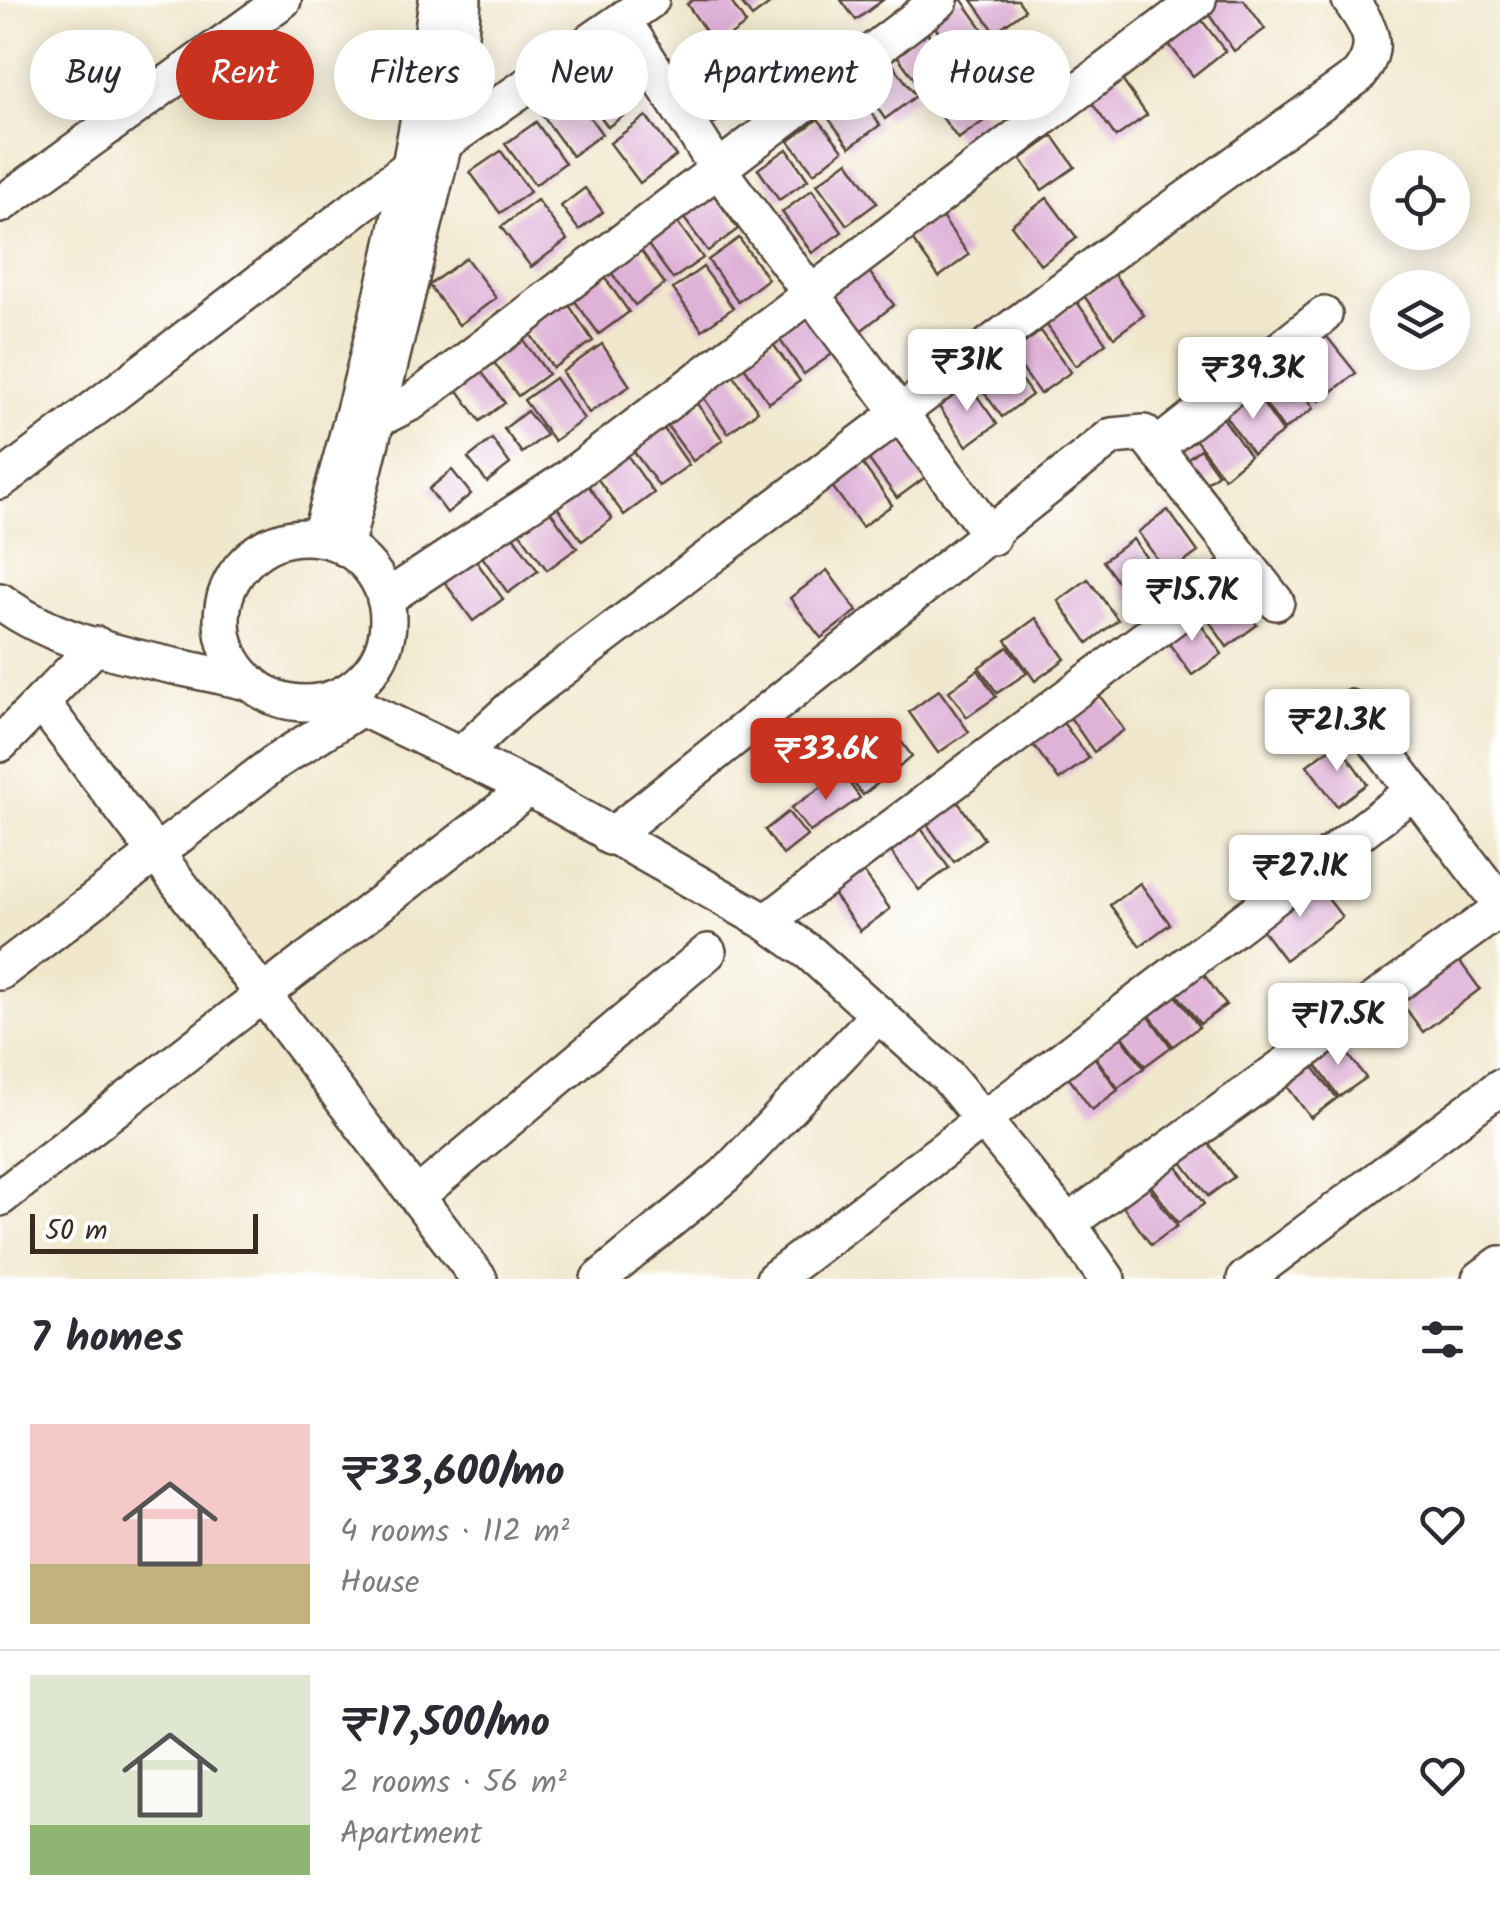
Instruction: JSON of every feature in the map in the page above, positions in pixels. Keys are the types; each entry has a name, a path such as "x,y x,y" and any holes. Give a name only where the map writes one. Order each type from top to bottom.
{"lane":[{"path":"0,205 283,0"},
{"path":"332,543 344,450 412,165 437,0"},
{"path":"332,543 380,418 454,102 463,0"},
{"path":"380,418 412,402 940,0"},
{"path":"385,599 568,478 1198,0"},
{"path":"462,754 518,702 1123,244 1358,76 1370,60 1374,46 1370,28 1350,0"},
{"path":"0,482 412,165 637,11 718,168 992,536"},
{"path":"1156,447 1324,315"},
{"path":"610,836 839,650 992,536 1112,436 1144,433 1276,602"},
{"path":"0,972 157,855 350,702 379,656 388,623 385,599 370,570 332,543 295,538 272,544 236,574 222,619 235,664 250,683"},
{"path":"766,922 1245,564"},
{"path":"8,614 97,645 250,683 292,702 350,702 528,788 766,922 810,952 947,1076 1068,1223 1095,1275"},
{"path":"0,744 97,645"},
{"path":"42,703 479,1279"},
{"path":"1068,1223 1500,906 1350,708"},
{"path":"0,1198 528,788"},
{"path":"774,1279 1414,791"},
{"path":"416,1196 708,952"},
{"path":"599,1279 725,1174 878,1014"},
{"path":"1245,1279 1500,1087"},
{"path":"1480,1279 1500,1264"}],"building":[{"path":"693,0 730,0 746,24 738,30 705,30 687,4"},
{"path":"739,0 775,0 752,17"},
{"path":"841,0 883,0 856,20"},
{"path":"962,0 983,30 937,30 929,19"},
{"path":"972,0 1018,0 1025,10 994,30"},
{"path":"1218,0 1244,0 1265,29 1234,51 1205,9"},
{"path":"1198,15 1225,51 1193,76 1165,39"},
{"path":"913,36 913,77 893,50"},
{"path":"893,65 913,92 913,98 893,113"},
{"path":"1117,73 1147,115 1116,137 1087,96"},
{"path":"648,119 676,156 640,183 610,143"},
{"path":"546,120 592,120 602,134 572,156"},
{"path":"698,120 719,120 706,130"},
{"path":"819,120 843,150 814,173 789,141"},
{"path":"830,120 876,120 880,125 850,147"},
{"path":"944,120 985,120 958,139"},
{"path":"536,122 565,163 535,185 505,144"},
{"path":"1053,136 1075,167 1042,190 1021,159"},
{"path":"787,149 808,180 779,200 758,169"},
{"path":"501,151 530,192 500,213 470,172"},
{"path":"848,161 877,203 847,225 817,184"},
{"path":"585,188 603,212 579,230 561,206"},
{"path":"709,188 738,229 708,251 678,210"},
{"path":"812,190 842,232 812,253 782,212"},
{"path":"1047,198 1077,238 1041,265 1011,225"},
{"path":"537,200 567,240 531,267 501,227"},
{"path":"939,213 969,255 939,277 909,235"},
{"path":"673,216 703,258 673,279 643,238"},
{"path":"739,238 768,279 738,302 708,260"},
{"path":"635,242 665,284 635,305 605,264"},
{"path":"466,258 496,298 459,325 429,285"},
{"path":"864,265 894,305 858,333 828,293"},
{"path":"703,267 733,308 702,330 673,289"},
{"path":"600,271 629,312 599,334 569,293"},
{"path":"1114,274 1144,315 1114,337 1084,296"},
{"path":"565,299 593,341 553,368 525,326"},
{"path":"1077,302 1106,343 1076,366 1046,324"},
{"path":"805,311 835,352 804,374 775,333"},
{"path":"1041,331 1071,372 1040,394 1011,353"},
{"path":"518,333 548,374 518,396 488,354"},
{"path":"1324,333 1356,373 1320,401 1289,361"},
{"path":"770,340 800,381 769,403 740,361"},
{"path":"602,344 630,386 589,413 562,372"},
{"path":"1003,354 1032,395 1002,417 972,376"},
{"path":"1285,367 1314,408 1284,430 1254,388"},
{"path":"729,369 758,411 728,433 699,391"},
{"path":"481,371 505,403 480,421 457,389"},
{"path":"555,378 584,419 554,441 524,400"},
{"path":"967,382 997,424 967,446 937,404"},
{"path":"1254,391 1283,432 1253,454 1223,413"},
{"path":"693,398 723,440 693,461 663,420"},
{"path":"527,411 546,435 522,453 504,429"},
{"path":"1221,415 1250,456 1224,478 1192,435"},
{"path":"660,423 689,465 659,486 629,445"},
{"path":"897,435 927,476 897,498 867,457"},
{"path":"492,439 510,464 487,482 468,458"},
{"path":"1200,449 1218,474 1194,492 1175,468"},
{"path":"625,452 654,493 624,515 594,474"},
{"path":"862,463 892,505 862,527 832,486"},
{"path":"452,470 471,494 447,513 429,489"},
{"path":"583,478 612,519 582,541 552,500"},
{"path":"547,507 577,548 547,570 517,529"},
{"path":"1168,510 1198,552 1168,574 1138,532"},
{"path":"509,530 538,571 508,593 478,551"},
{"path":"1133,539 1162,580 1132,603 1103,561"},
{"path":"474,558 503,599 473,621 443,580"},
{"path":"827,570 857,611 821,638 790,598"},
{"path":"1088,579 1118,620 1088,643 1058,601"},
{"path":"1228,583 1257,625 1227,647 1198,605"},
{"path":"1192,612 1222,654 1192,675 1162,634"},
{"path":"1036,618 1065,659 1035,681 1006,640"},
{"path":"1008,647 1027,673 997,693 979,667"},
{"path":"978,670 996,697 967,717 949,691"},
{"path":"1095,689 1124,730 1094,752 1065,710"},
{"path":"939,690 969,732 938,753 909,712"},
{"path":"1059,717 1089,758 1059,780 1029,739"},
{"path":"894,732 912,756 889,775 870,751"},
{"path":"1338,743 1367,784 1337,806 1307,765"},
{"path":"868,753 886,777 863,795 844,771"},
{"path":"842,773 860,798 810,832 791,808"},
{"path":"955,798 984,839 954,862 924,820"},
{"path":"788,812 807,836 783,855 765,830"},
{"path":"920,827 949,868 919,890 889,849"},
{"path":"860,867 890,909 860,931 830,890"},
{"path":"1314,880 1342,917 1285,960 1257,923"},
{"path":"1140,883 1170,924 1140,946 1110,905"},
{"path":"1453,952 1480,989 1423,1032 1396,995"},
{"path":"1197,965 1226,1005 1200,1024 1170,985"},
{"path":"1170,987 1199,1027 1173,1046 1143,1007"},
{"path":"1142,1007 1171,1047 1145,1066 1116,1027"},
{"path":"1115,1028 1144,1068 1118,1088 1089,1048"},
{"path":"1336,1038 1366,1078 1339,1097 1311,1058"},
{"path":"1089,1050 1118,1090 1092,1110 1063,1070"},
{"path":"1307,1059 1337,1098 1311,1118 1281,1078"},
{"path":"1204,1137 1234,1177 1208,1196 1178,1157"},
{"path":"1175,1164 1204,1204 1178,1223 1149,1183"},
{"path":"1148,1186 1177,1226 1151,1245 1122,1205"}]}
